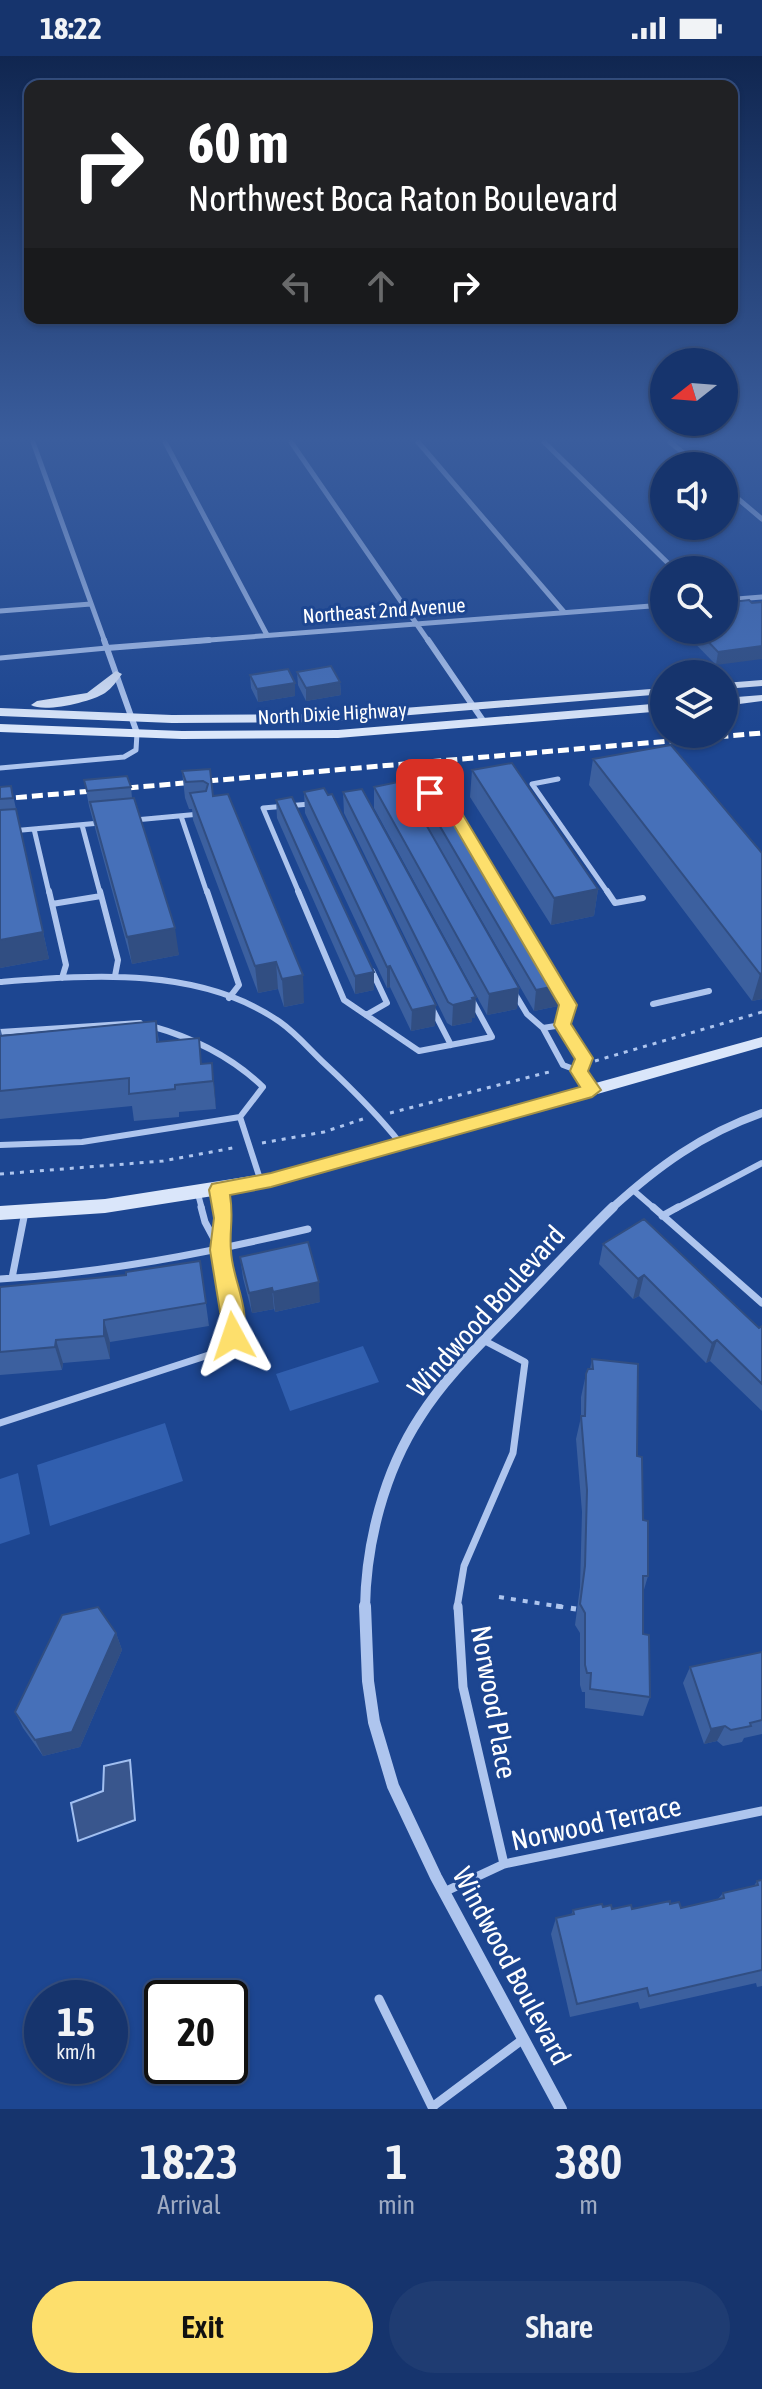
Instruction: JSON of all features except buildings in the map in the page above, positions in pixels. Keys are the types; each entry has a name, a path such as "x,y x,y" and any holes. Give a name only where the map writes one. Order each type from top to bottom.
{"main road":[{"path":"0,710 92,697 109,685 116,674"},
{"path":"738,685 762,683"},
{"name":"North Dixie Highway","path":"0,710 131,717 326,718 650,692"},
{"path":"738,701 762,698"},
{"name":"North Dixie Highway","path":"0,728 137,733 338,734 650,708"},
{"path":"0,1213 105,1206 261,1182 762,1042"}],"street":[{"path":"67,538 137,733"},
{"path":"216,538 267,635"},
{"path":"358,538 484,722"},
{"path":"500,538 564,612"},
{"path":"642,538 661,556"},
{"path":"738,599 762,597"},
{"path":"0,611 91,604"},
{"name":"Northeast 2nd Avenue","path":"107,648 650,606"},
{"name":"Windwood Boulevard","path":"561,2109 406,1818 385,1762 371,1706 364,1653 364,1601 370,1553 381,1508 409,1436 451,1377 633,1190 695,1142 729,1124 762,1113"}],"lane":[{"path":"0,658 107,648"},
{"path":"0,768 124,757 136,750 137,733"},
{"path":"558,779 532,784 615,903 643,898"},
{"path":"320,803 263,808 344,1000 419,1051 492,1037 469,995"},
{"path":"295,805 302,819"},
{"path":"123,821 206,813"},
{"path":"181,816 239,985 229,998"},
{"path":"0,832 109,822"},
{"path":"82,825 118,960 115,976"},
{"path":"34,829 66,965 62,978"},
{"path":"52,904 101,896"},
{"path":"366,1015 387,1003 368,961"},
{"path":"0,982 115,976 163,980 229,998 278,1021 368,1105 401,1144"},
{"path":"552,979 568,1005 562,1025"},
{"path":"511,987 527,1014 543,1028 563,1065 579,1071 592,1090"},
{"path":"653,1004 709,991"},
{"path":"430,1002 451,1045"},
{"path":"0,1032 140,1023 188,1036 246,1068 263,1087 240,1117 82,1142 0,1145"},
{"path":"543,1028 562,1025"},
{"path":"562,1025 584,1058 579,1071"},
{"path":"240,1117 261,1182"},
{"path":"662,1216 762,1163"},
{"path":"219,1190 224,1218 220,1250"},
{"path":"633,1190 762,1303"},
{"path":"0,1423 221,1351 233,1336 235,1325 220,1250 205,1222 198,1194"},
{"path":"12,1278 25,1212"},
{"path":"0,1279 120,1268 220,1250 308,1229"},
{"name":"Norwood Place","path":"485,1341 525,1362 513,1453 464,1566 457,1610 457,1649 463,1687 504,1864"},
{"name":"Norwood Terrace","path":"444,1892 504,1864 762,1811"},
{"path":"379,1999 432,2108 523,2039"}],"path":[{"path":"499,1597 576,1609"}],"shaded area":[{"path":"363,1346 379,1382 290,1411 276,1374"},
{"path":"165,1423 183,1481 50,1526 37,1465"},
{"path":"18,1473 30,1534 0,1544 0,1479"},
{"path":"130,1760 135,1820 78,1841 71,1803 103,1791 104,1766"}],"railway":[{"path":"0,799 762,733"}],"route":[{"path":"233,1336 235,1325 220,1250 224,1218 219,1190 271,1180 592,1090 579,1071 584,1058 562,1025 568,1005 444,795 430,793"}]}
